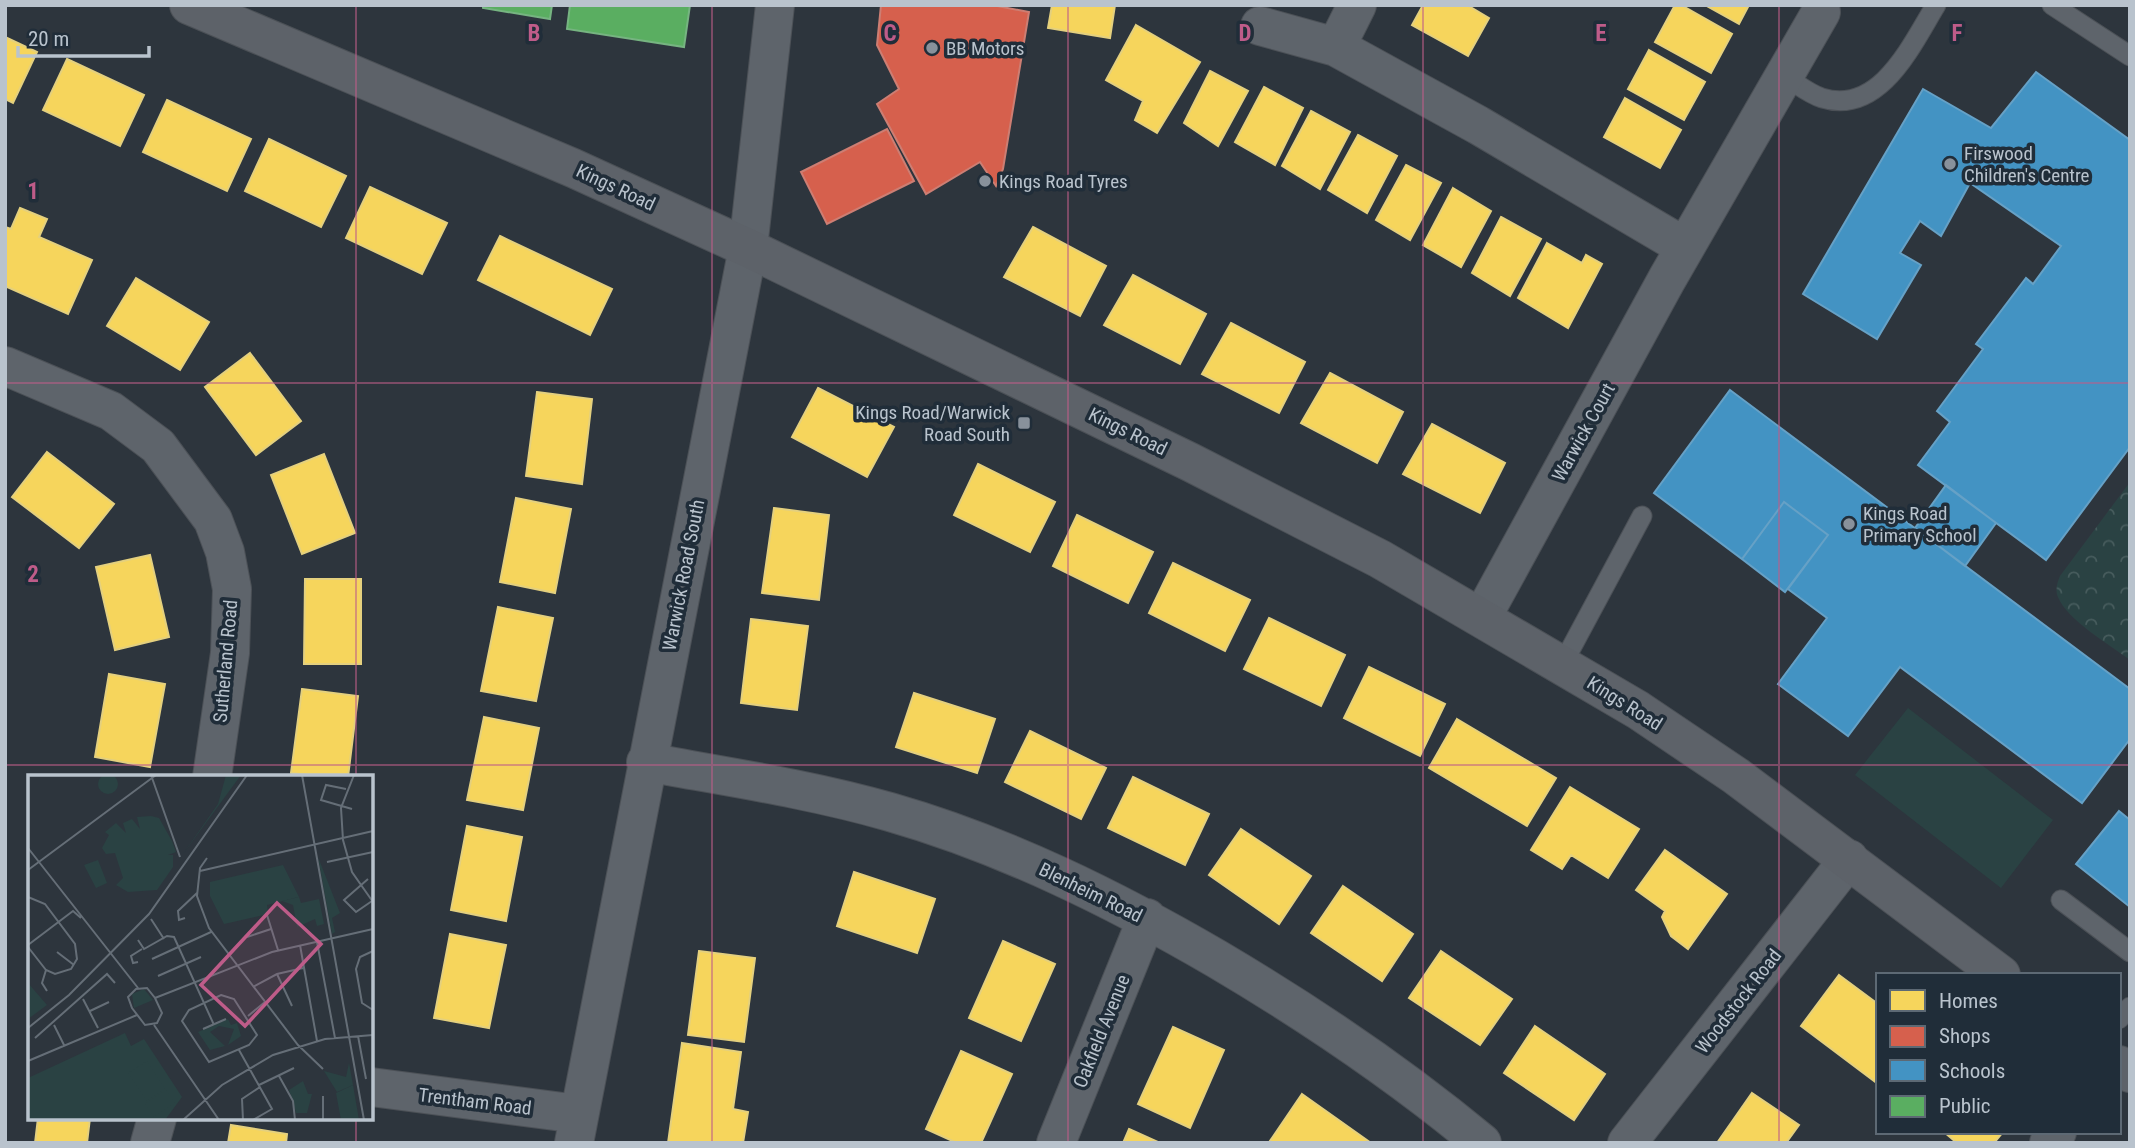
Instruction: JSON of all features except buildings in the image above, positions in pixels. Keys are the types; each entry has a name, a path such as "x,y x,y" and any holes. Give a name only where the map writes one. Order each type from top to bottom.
{"street":[{"name":"Kings Road","path":"189,5 573,168 748,248 1190,462 1380,559 1562,664 1736,776 1998,973"},
{"name":"Warwick Road South","path":"576,1129 748,248 775,5"},
{"path":"1336,47 1357,5"},
{"name":"Warwick Court","path":"1482,617 1685,247 1784,76 1830,9"},
{"path":"1260,26 1336,47 1479,125 1685,247"},
{"name":"Sutherland Road","path":"5,366 111,411 149,439 158,446 213,520 225,552 232,589 230,653 212,775"},
{"name":"Blenheim Road","path":"646,762 783,786 890,812 1009,852 1147,918 1282,998 1373,1057 1482,1143"},
{"name":"Woodstock Road","path":"1627,1143 1849,859"},
{"name":"Oakfield Avenue","path":"1056,1143 1147,918"},
{"name":"Trentham Road","path":"373,1087 576,1129"},
{"path":"150,1143 156,1120"}],"lane":[{"path":"1784,76 1822,98 1847,100 1870,94 1883,84 1896,68 1936,5"},
{"path":"2052,5 2130,56"},
{"path":"1562,664 1642,516"},
{"path":"2061,900 2130,952"}],"green space":[{"path":"2130,482 2130,660 2090,632 2070,614 2058,597 2057,584 2060,576"},
{"path":"1908,708 2053,820 2001,888 1855,775"}],"place":[{"name":"BB Motors","path":"932,48"},
{"name":"Firswood Children's Centre","path":"1950,164"},
{"name":"Kings Road Tyres","path":"985,181"},
{"name":"Kings Road/Warwick Road South","path":"1024,423"},
{"name":"Kings Road Primary School","path":"1849,524"}]}
